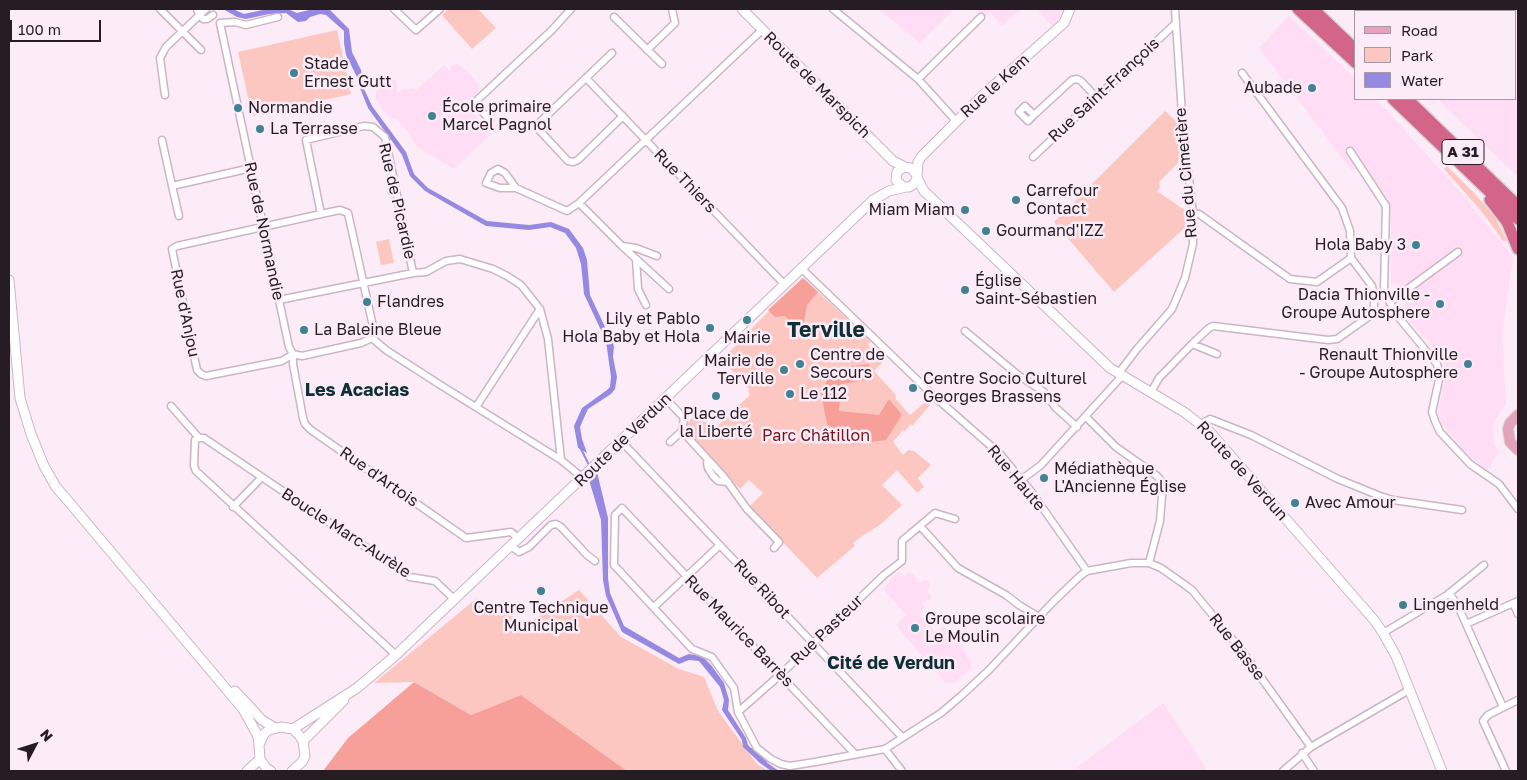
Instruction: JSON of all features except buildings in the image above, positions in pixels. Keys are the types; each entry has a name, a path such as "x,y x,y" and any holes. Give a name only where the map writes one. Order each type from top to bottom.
{"highway":[{"path":"1298,9 1354,61"},
{"path":"1313,9 1354,48"},
{"name":"A 31","path":"1394,100 1518,219"},
{"name":"A 31","path":"1408,100 1518,206"},
{"path":"1438,141 1503,216 1512,231 1518,249"}],"main road":[{"name":"Route de Marspich","path":"742,9 893,161 907,166"},
{"name":"Rue le Kem","path":"907,166 918,162 921,156 956,121 1064,23 1070,9"},
{"name":"Route de Marspich","path":"893,161 897,176"},
{"path":"917,176 914,169 907,166 900,168 897,176 900,185 908,187 914,184 917,176 918,162"},
{"name":"Route de Verdun","path":"889,191 897,176"},
{"name":"Route de Verdun","path":"917,176 924,191 1110,368 1202,424 1383,633 1396,656 1442,771"},
{"name":"Route de Verdun","path":"293,730 356,688 396,656 873,200 889,191 908,187 924,191"},
{"path":"9,280 20,398 31,434 44,466 56,487 242,709 258,736 262,764 270,771"},
{"path":"1518,415 1510,423 1508,429 1510,442 1518,450"},
{"path":"181,635 262,720 275,728"},
{"name":"Route de Verdun","path":"304,742 356,688"},
{"path":"259,745 264,734 275,728 287,727 299,734 304,742 305,756 302,762 292,771"},
{"path":"247,771 260,759"}],"street":[{"path":"160,9 201,50"},
{"path":"165,94 160,58 166,47 198,12 206,9 220,23 235,22 246,25 278,17"},
{"path":"394,9 416,30 440,9"},
{"path":"490,120 474,103 552,30 571,9"},
{"path":"647,50 675,23 672,9"},
{"path":"832,9 918,79 956,121"},
{"name":"Rue du Cimetière","path":"1022,480 1041,465 1086,418 1120,375 1137,349 1172,308 1189,264 1194,232 1182,114 1175,9"},
{"path":"198,12 203,19 207,20 213,16"},
{"path":"614,17 662,64"},
{"path":"918,79 981,17"},
{"name":"Rue de Normandie","path":"220,23 289,347 293,354"},
{"name":"Rue Saint-François","path":"1033,157 1176,23"},
{"path":"516,188 567,211 646,140 762,30"},
{"path":"612,54 539,126 540,131 568,161 573,162 578,160 624,116"},
{"path":"1151,392 1158,378 1209,328 1219,326 1332,340 1337,339 1371,315 1374,308 1372,286 1351,258 1350,231 1342,208 1242,73"},
{"name":"Rue Thiers","path":"586,78 784,284"},
{"path":"1034,115 1072,80 1077,79 1081,81 1096,97"},
{"name":"Rue de Picardie","path":"321,214 306,140 364,126 373,127 384,137 413,273"},
{"path":"162,140 179,216"},
{"path":"1350,151 1386,206 1384,290 1395,313 1437,364 1440,375 1432,412 1440,432 1470,464 1499,484 1518,509"},
{"path":"172,186 251,168"},
{"path":"579,202 622,246 669,289"},
{"path":"264,227 340,210 348,213 374,330 372,338"},
{"path":"1193,214 1198,214 1290,279 1320,281 1351,258"},
{"name":"Rue d'Anjou","path":"264,227 176,246 172,250 198,370 206,376 282,361 293,354"},
{"path":"622,246 636,248 656,256"},
{"path":"1390,302 1458,252"},
{"path":"279,300 426,272 446,261 460,259 493,269 521,285 540,309 548,339 561,460"},
{"path":"636,259 638,289 646,305"},
{"name":"Rue Haute","path":"801,268 935,397 1000,454 1022,480 1087,571"},
{"path":"998,280 1008,270"},
{"path":"476,407 540,309"},
{"path":"965,331 1018,375 1044,392 1056,408 1077,427"},
{"path":"293,354 302,356 361,343 372,338"},
{"path":"372,338 386,350 561,460 583,478"},
{"path":"1192,344 1217,354"},
{"name":"Rue d'Artois","path":"293,354 293,364 303,418 305,424 311,430 466,538 511,532 519,539"},
{"path":"666,399 684,418 682,431 670,442"},
{"name":"Boucle Marc-Aurèle","path":"170,406 199,438 204,438 410,577 434,581 455,600"},
{"path":"720,545 654,607 692,649 712,658 734,688 738,712 757,748 771,759 790,766 885,749 941,713 961,696 989,670 1053,602 1087,571 1131,563 1150,562 1160,521 1163,483 1157,476 1116,447 1086,418"},
{"path":"1202,424 1210,419 1251,435 1338,479 1380,496 1393,500 1462,510"},
{"path":"682,431 728,482 747,509 780,542 774,548"},
{"path":"199,438 195,440 194,466 196,472 396,656"},
{"name":"Rue Ribot","path":"621,441 902,737"},
{"path":"233,507 262,477"},
{"name":"Rue Maurice Barrès","path":"654,607 614,565 615,516 622,508 855,754"},
{"path":"955,519 935,513 920,526 958,568 1006,595 1039,617"},
{"path":"511,546 518,552 529,547 551,525 556,524 561,527 587,556 596,561"},
{"name":"Rue Pasteur","path":"738,712 780,675 884,575 902,561 902,541 920,526"},
{"name":"Rue Basse","path":"1150,562 1192,590 1242,651 1311,747"},
{"path":"1383,633 1449,593 1484,565"},
{"path":"1449,593 1458,606 1503,707"},
{"path":"1466,624 1516,602 1518,614"},
{"path":"1283,771 1311,747 1409,690"},
{"path":"1506,771 1483,721 1488,715 1518,700"},
{"path":"885,749 902,771"},
{"path":"1302,753 1314,771"}],"shaded area":[{"path":"878,9 954,9 920,43"},
{"path":"975,9 1021,9 1002,26 990,12 984,18"},
{"path":"1037,9 1069,9 1052,26"},
{"path":"1518,9 1518,177 1438,100 1517,100 1517,10 1381,10"},
{"path":"1289,16 1354,77 1354,100 1377,100 1457,188 1513,257 1502,333 1506,404 1497,417 1493,428 1494,445 1499,452 1487,470 1468,455 1440,422 1438,411 1446,372 1443,363 1429,342 1410,322 1405,313 1405,295 1401,287 1391,282 1391,211 1388,200 1364,165 1352,171 1259,48"},
{"name":"École primaire Marcel Pagnol","path":"455,63 464,68 478,83 479,91 471,102 470,110 492,133 454,169 416,146 408,132 398,121 390,117 383,110 376,99 376,94 383,78 396,80 397,92 414,88 416,90 432,78 437,71 439,72 438,70 444,65 449,71 450,67"},
{"path":"803,278 818,292 807,305 802,333 785,316 775,317 768,310"},
{"path":"869,364 872,379 841,384 839,411 879,415 889,399 902,415 886,440 854,444 827,424 821,393 833,369"},
{"name":"Groupe scolaire Le Moulin","path":"899,571 904,577 910,572 917,578 919,583 924,580 929,581 930,586 927,591 932,597 923,604 925,607 919,613 936,633 943,626 968,654 966,656 972,663 970,665 972,667 953,684 947,681 945,683 896,625 906,615 883,589"},
{"path":"414,682 471,715 521,695 627,771 323,771 348,738"},
{"path":"1163,703 1208,771 1072,771"}],"green space":[{"path":"448,9 478,9 496,28 472,49 442,15"},
{"name":"Stade Ernest Gutt","path":"337,30 351,94 252,116 238,52"},
{"path":"1165,111 1180,125 1179,146 1181,153 1177,164 1159,182 1160,188 1157,191 1186,211 1189,224 1114,292 1054,222"},
{"path":"1447,166 1495,217 1507,241 1503,241 1482,212 1444,169"},
{"path":"389,239 394,263 381,265 376,242"},
{"name":"Parc Châtillon","path":"803,278 871,341 868,345 884,361 874,371 896,395 895,398 910,415 929,399 932,403 912,426 911,424 905,431 903,430 893,442 903,455 908,450 914,451 931,465 918,478 924,487 917,493 897,470 882,485 902,505 881,524 853,543 855,546 817,578 749,507 763,493 749,480 740,489 689,437 686,426 696,412 713,430 750,395 749,389 722,360"},
{"path":"579,590 621,637 679,669 704,677 718,711 757,764 769,771 627,771 521,695 471,715 414,682 374,683 477,598 527,624"}],"water":[{"path":"223,9 233,9 244,14 267,9 288,9 297,13 313,9 329,9 349,29 352,52 361,70 364,89 372,106 406,152 414,174 428,188 487,221 529,225 551,222 569,229 583,248 587,260 590,295 614,346 613,357 617,377 615,389 611,394 588,409 580,427 587,453 578,448 574,426 582,408 610,387 611,377 606,341 584,294 581,264 576,248 565,233 550,227 529,230 486,226 425,191 410,176 402,155 368,108 358,83 359,81 346,55 344,31 326,15 320,14 310,17 306,21 298,22 286,13 269,14 246,19 237,17"},
{"path":"597,472 608,518 608,578 610,593 624,626 679,658 689,654 702,656 724,683 729,700 728,710 746,738 748,745 763,760 779,771 771,771 743,747 742,740 722,710 724,700 720,687 699,661 689,660 679,664 622,632 606,596 603,580 601,520 589,480"}],"waterway":[{"path":"581,449 590,467"},
{"path":"751,749 766,762"}],"place":[{"name":"Stade Ernest Gutt","path":"294,73"},
{"name":"Aubade","path":"1312,88"},
{"name":"Normandie","path":"238,108"},
{"name":"École primaire Marcel Pagnol","path":"432,116"},
{"name":"La Terrasse","path":"260,129"},
{"name":"Carrefour Contact","path":"1016,200"},
{"name":"Miam Miam","path":"965,210"},
{"name":"Gourmand'IZZ","path":"986,231"},
{"name":"Hola Baby 3","path":"1416,245"},
{"name":"Église Saint-Sébastien","path":"965,290"},
{"name":"Flandres","path":"367,302"},
{"name":"Dacia Thionville - Groupe Autosphere","path":"1440,304"},
{"name":"Mairie","path":"747,320"},
{"name":"Lily et Pablo Hola Baby et Hola","path":"710,328"},
{"name":"La Baleine Bleue","path":"304,330"},
{"name":"Centre de Secours","path":"800,364"},
{"name":"Renault Thionville - Groupe Autosphere","path":"1468,364"},
{"name":"Mairie de Terville","path":"784,370"},
{"name":"Centre Socio Culturel Georges Brassens","path":"913,388"},
{"name":"Le 112","path":"790,394"},
{"name":"Place de la Liberté","path":"716,396"},
{"name":"Médiathèque L'Ancienne Église","path":"1044,478"},
{"name":"Avec Amour","path":"1295,503"},
{"name":"Centre Technique Municipal","path":"541,591"},
{"name":"Lingenheld","path":"1403,605"},
{"name":"Groupe scolaire Le Moulin","path":"915,628"}],"district":[{"name":"Terville","path":"826,330"},
{"name":"Les Acacias","path":"357,390"},
{"name":"Cité de Verdun","path":"891,663"}]}
